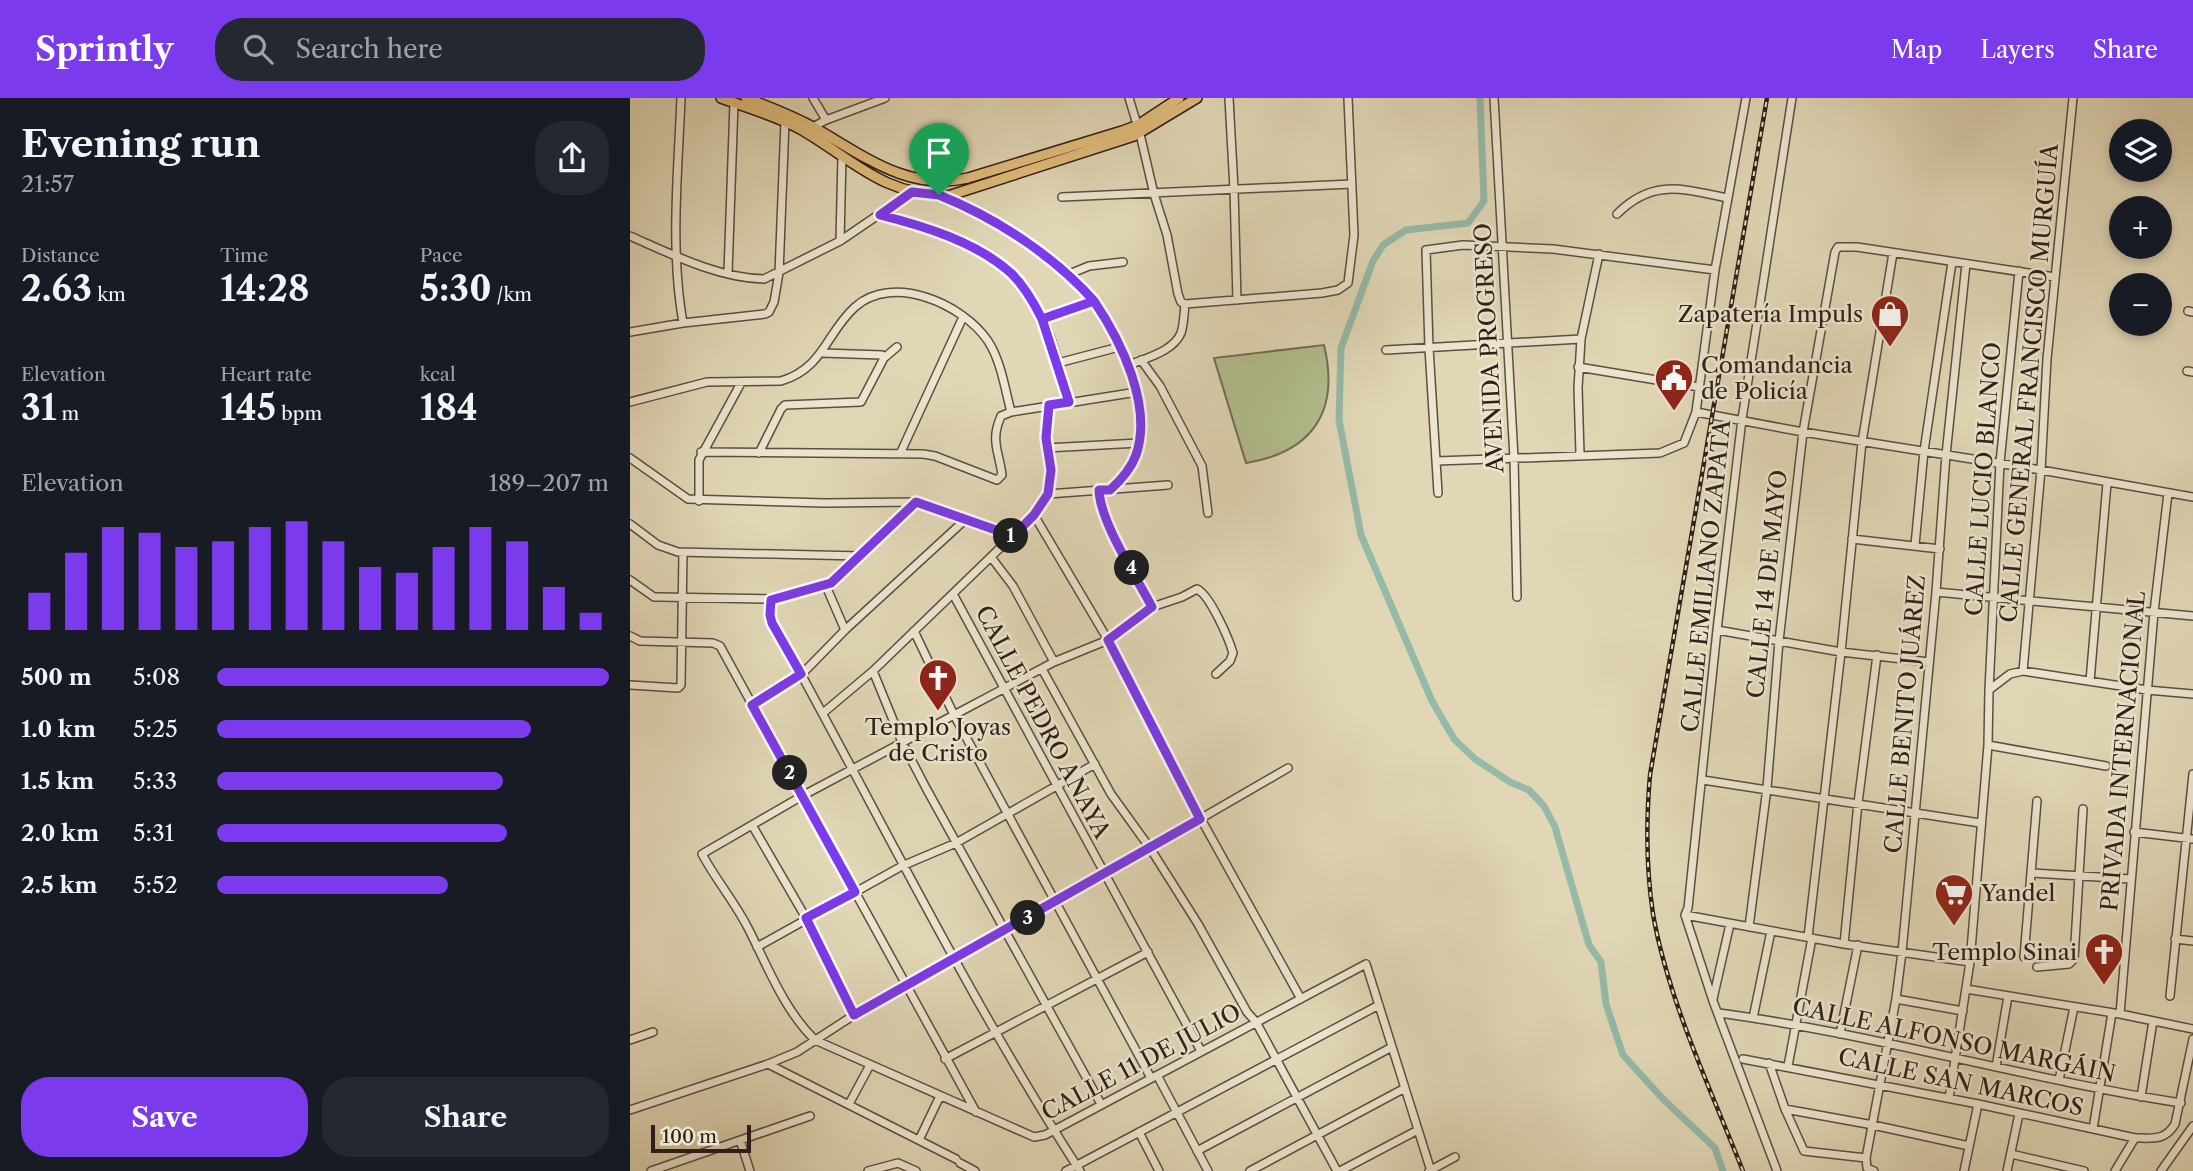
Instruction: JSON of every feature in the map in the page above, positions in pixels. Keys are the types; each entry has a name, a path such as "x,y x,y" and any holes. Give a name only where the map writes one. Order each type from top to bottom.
{"main road":[{"path":"721,98 785,122 874,178 912,192 948,196 1139,130 1197,98"},
{"path":"746,98 813,127 895,173 916,179 947,182 1139,130 1179,98"}],"street":[{"path":"681,98 675,256 677,288 684,323"},
{"path":"813,98 825,120"},
{"path":"813,127 875,99 885,98"},
{"path":"1129,98 1167,235 1178,295 1185,304 1322,293 1338,290 1348,283 1354,235 1348,98"},
{"path":"1229,98 1237,300"},
{"name":"AVENIDA PROGRESO","path":"1494,98 1514,458 1517,597"},
{"path":"1437,461 1660,453 1684,443 1696,412 1715,270 1746,98"},
{"name":"CALLE EMILIANO ZAPATA","path":"1777,1171 1713,1001 1685,915 1703,780 1717,630 1742,419 1792,98"},
{"name":"CALLE GENERAL FRANCISCO MURGUÍA","path":"2023,671 2041,470 2047,359 2073,98"},
{"path":"728,273 734,103"},
{"path":"630,332 769,312 775,302 779,273 785,122"},
{"path":"840,240 842,156"},
{"path":"1062,197 1352,184"},
{"path":"1617,214 1636,197 1662,188 1727,198"},
{"path":"630,236 675,256 728,273 764,279 840,240 912,192"},
{"path":"939,195 1017,237 1067,275 1094,301 1119,347 1137,392 1139,443 1131,466 1110,490"},
{"path":"880,215 970,246 1012,274 1027,292 1042,319 1069,402"},
{"path":"1438,493 1426,250 1462,245 1504,247 1599,254 1715,270"},
{"name":"CALLE 14 DE MAYO","path":"1749,928 1767,789 1779,641 1803,432 1831,267 1838,247 1849,246 1893,253"},
{"path":"1788,1066 1810,938 1862,442 1893,253 2055,277"},
{"path":"1580,454 1578,367 1581,339 1599,254"},
{"path":"1067,275 1089,266 1123,262"},
{"name":"CALLE BENITO JUÁREZ","path":"1915,545 1952,262"},
{"name":"CALLE BENITO JUÁREZ","path":"1866,1161 1902,952 1940,549 1946,456 1966,264"},
{"name":"CALLE LUCIO BLANCO","path":"1949,1098 1970,962 1988,745 2000,463 2019,271"},
{"path":"630,402 693,384 781,381 792,378 822,353 856,306 880,295 902,292 947,307 963,317 985,338 993,349 1011,412"},
{"path":"1042,319 1094,301"},
{"path":"1127,366 1160,352 1175,341 1181,332 1185,304"},
{"path":"900,454 963,317"},
{"path":"1386,350 1581,339"},
{"path":"759,453 785,405 859,403 864,399 884,358 897,347"},
{"path":"1058,363 1119,347"},
{"path":"822,353 881,355 884,358"},
{"path":"1141,360 1160,386 1202,466 1208,513"},
{"path":"1578,367 1699,387"},
{"path":"699,500 698,468 701,452 741,383"},
{"path":"701,452 935,456 993,479 1000,479 1002,470 995,438 1001,416 1049,405 1137,392"},
{"path":"823,713 873,671 1034,515 1048,494 1051,470 1046,448 1049,405"},
{"path":"1696,412 2193,497"},
{"path":"1046,448 1139,443"},
{"path":"630,458 683,497 699,500 916,502 1013,536"},
{"path":"2090,681 2107,483"},
{"path":"1048,494 1168,485"},
{"path":"1099,490 1101,507 1109,525 1152,607"},
{"name":"PRIVADA INTERNACIONAL","path":"2093,1129 2116,1013 2168,493"},
{"path":"630,580 654,597 684,598 771,600 826,586 916,502"},
{"path":"1034,515 1108,640 1200,819 1301,999"},
{"path":"752,705 801,674 966,519"},
{"path":"630,524 665,549 683,552 860,556"},
{"path":"1852,540 1940,549"},
{"path":"630,685 678,688 681,685 683,552"},
{"path":"991,557 1013,586 1054,662"},
{"path":"826,586 845,630"},
{"path":"815,1040 795,1017 734,903 714,877 702,854 902,742 1054,662 1108,640 1152,607 1197,589 1203,592 1233,653 1230,661 1216,674"},
{"path":"1936,592 2030,599 2193,617"},
{"name":"CALLE PEDRO ANAYA","path":"953,594 1201,1051"},
{"path":"771,600 772,623 823,713 902,866 995,1033 1078,1169"},
{"path":"1717,630 1841,652 1929,662"},
{"path":"914,631 954,715 1055,903 1154,1077 1177,1112 1208,1171"},
{"path":"630,636 640,641 720,646 976,1113"},
{"path":"1844,944 1877,655"},
{"path":"1042,669 1111,794 1150,848 1198,924 1249,1015 1256,1022 1338,1171 1418,1130"},
{"path":"873,671 902,742 1101,1104"},
{"path":"1989,690 2010,674 2023,671 2147,690 2193,694"},
{"path":"1988,745 2106,766"},
{"path":"757,947 902,866 956,843 1095,764"},
{"path":"630,1110 797,1052 854,1015 1288,768"},
{"path":"2171,996 2175,939 2189,839 2193,774"},
{"path":"1703,780 1980,823"},
{"path":"2024,957 2037,801"},
{"path":"2037,967 2069,964 2073,961 2083,809"},
{"path":"752,825 806,918 854,1015"},
{"path":"2134,832 2189,839"},
{"path":"2032,873 2131,879"},
{"path":"1685,915 1844,944 1970,962"},
{"path":"1713,1001 1730,924"},
{"path":"1753,1018 1771,931"},
{"path":"2175,939 2193,942"},
{"path":"1840,1034 1858,945"},
{"path":"945,1059 1148,952"},
{"name":"CALLE 11 DE JULIO","path":"815,1040 976,1113 1039,1138 1366,964 1379,1005"},
{"path":"1966,989 2193,1028"},
{"path":"1996,1066 2008,996"},
{"path":"1896,999 1963,1012"},
{"path":"1066,1171 1078,1169 1139,1132 1379,1005 1430,1171 1455,1157"},
{"path":"2059,1080 2074,1007"},
{"name":"CALLE ALFONSO MARGÁIN","path":"1718,1013 1840,1034 2101,1090 2181,1103"},
{"path":"2141,1097 2153,1021"},
{"path":"630,1040 653,1032"},
{"path":"2181,1103 2193,1039"},
{"path":"1197,1151 1392,1047"},
{"name":"CALLE SAN MARCOS","path":"1743,1059 1949,1098 2135,1138 2159,1139 2170,1132 2181,1103"},
{"path":"1769,1063 1785,1110 1806,1153 1866,1161 1868,1169 1874,1171"},
{"path":"768,1064 975,1171"},
{"path":"849,1104 870,1065"},
{"path":"1250,1171 1405,1088"},
{"path":"919,1140 940,1096"},
{"path":"1964,1171 1978,1104"},
{"path":"1785,1110 1873,1125 1969,1146"},
{"path":"2007,1171 2020,1114"},
{"path":"651,1171 810,1115"},
{"path":"2161,1171 2193,1126"},
{"path":"1139,1132 1159,1171"},
{"path":"2115,1171 2135,1138"},
{"path":"740,1140 750,1171"},
{"path":"2011,1154 2084,1171"},
{"path":"868,1171 898,1163 916,1171"}],"green space":[{"path":"1324,345 1328,390 1316,425 1289,449 1246,463 1214,358"}],"waterway":[{"path":"1480,98 1484,201 1468,223 1406,230 1383,245 1373,261 1341,348 1339,420 1361,535 1432,701 1454,739 1475,759 1510,782 1529,790 1544,806 1555,827 1589,945 1601,962 1606,1004 1623,1055 1662,1098 1715,1148 1723,1171"}],"railway":[{"path":"1743,1171 1669,979 1653,914 1647,828 1650,775 1767,98"}],"place":[{"name":"Zapatería Impuls","path":"1890,348"},
{"name":"Comandancia de Policía","path":"1674,412"},
{"name":"Templo Joyas de Cristo","path":"938,712"},
{"name":"Yandel","path":"1954,927"},
{"name":"Templo Sinai","path":"2104,986"}],"route":[{"path":"939,195 912,192 880,215 970,246 994,261 1012,274 1027,292 1042,319 1094,301 1110,327 1125,361 1137,392 1139,443 1131,466 1110,490 1099,490 1099,500 1109,525 1152,607 1108,640 1200,819 854,1015 806,918 855,892 752,705 801,674 772,623 771,600 831,583 916,502 1013,536 1034,515 1048,494 1051,470 1046,448 1049,405 1069,402 1042,319 1094,301 1037,250 972,211 939,195"}]}
